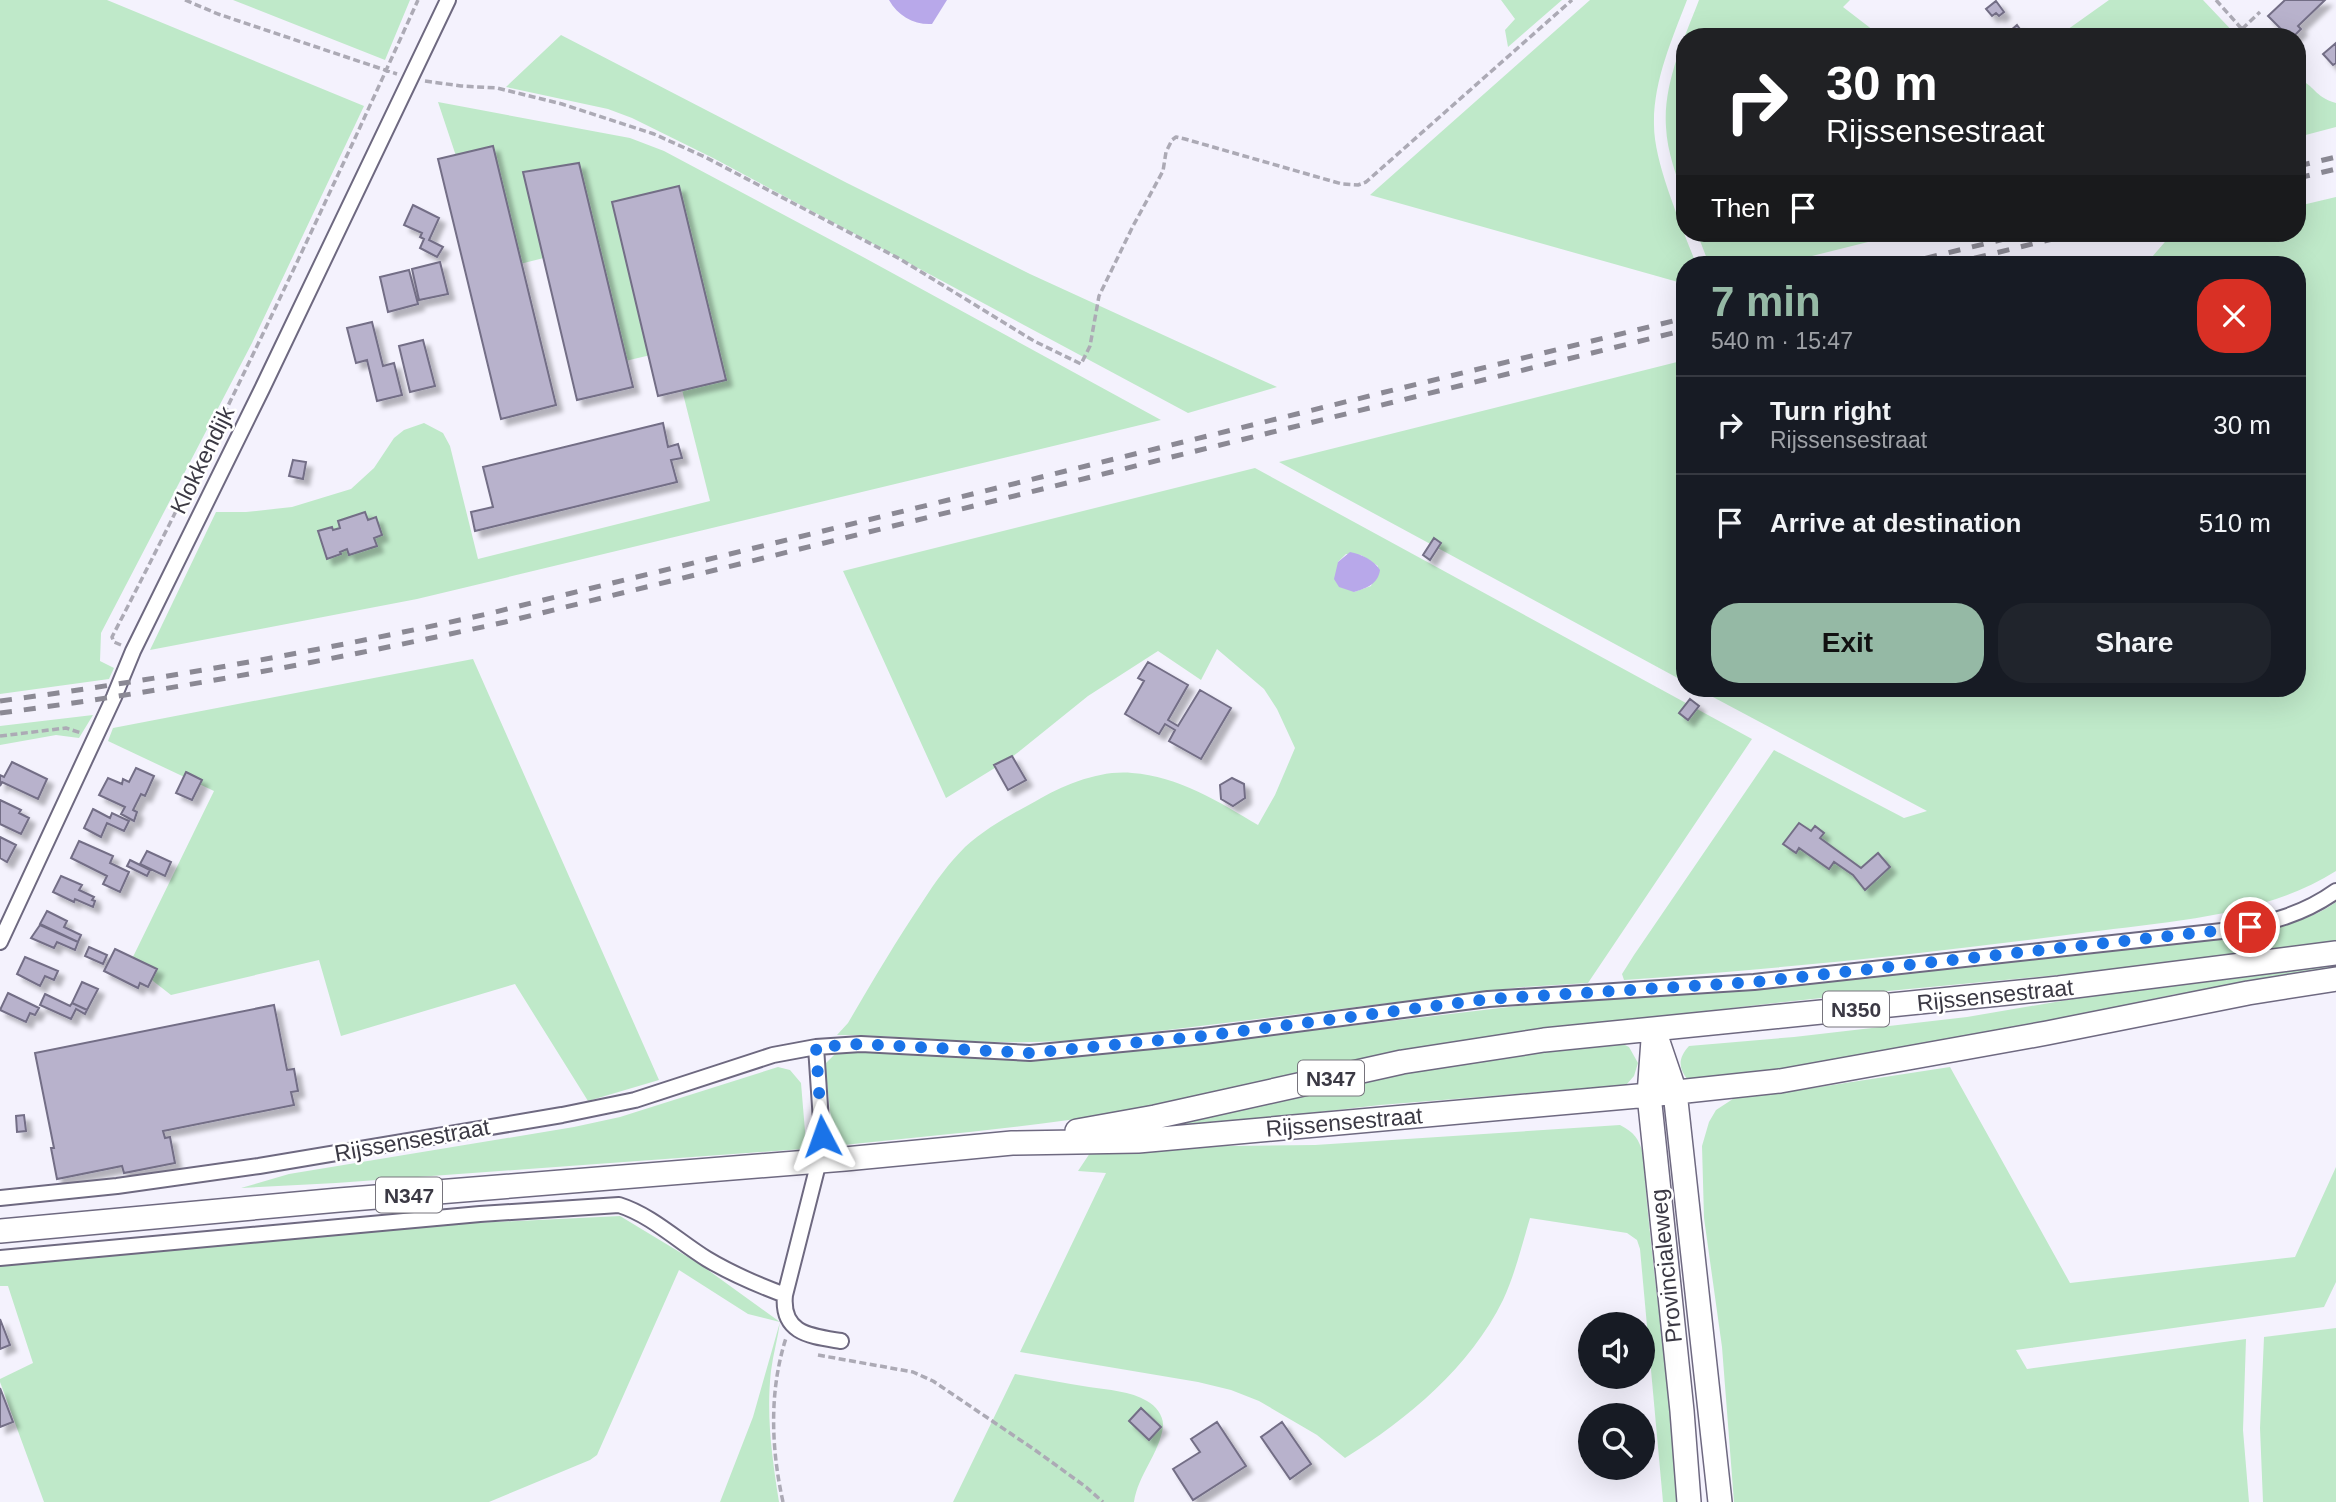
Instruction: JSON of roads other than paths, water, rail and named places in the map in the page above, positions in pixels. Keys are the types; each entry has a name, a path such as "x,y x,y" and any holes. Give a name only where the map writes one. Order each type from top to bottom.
{"main road":[{"name":"Rijssensestraat","path":"1012,1143 1155,1116 1402,1062 1544,1040 2059,988 2336,953"},
{"name":"Rijssensestraat","path":"0,1231 1012,1143 1138,1141 1649,1095 1793,1078 2336,979"},
{"path":"1654,1030 1675,1092"},
{"name":"Provincialeweg","path":"1654,1030 1649,1095 1689,1502"},
{"name":"Provincialeweg","path":"1675,1092 1720,1502"}],"street":[{"name":"Klokkendijk","path":"0,942 133,651 448,0"},
{"name":"Rijssensestraat","path":"0,1198 117,1186 259,1166 562,1115 635,1100 773,1055 816,1047 861,1044 1030,1053 1204,1036 1488,999 1754,982 2231,930 2269,923 2301,912 2336,891"},
{"path":"816,1047 822,1136 819,1161 784,1308 791,1322 805,1334 841,1341"},
{"path":"0,1258 480,1214 619,1205 637,1212 708,1259 752,1283 785,1295"}],"railway":[{"path":"2306,164 2336,157"},
{"path":"2306,176 2336,169"},
{"path":"1935,256 1992,242"},
{"path":"1984,256 2040,242"},
{"path":"0,701 245,663 487,614 1676,320"},
{"path":"0,713 254,673 505,622 1676,332"}]}
